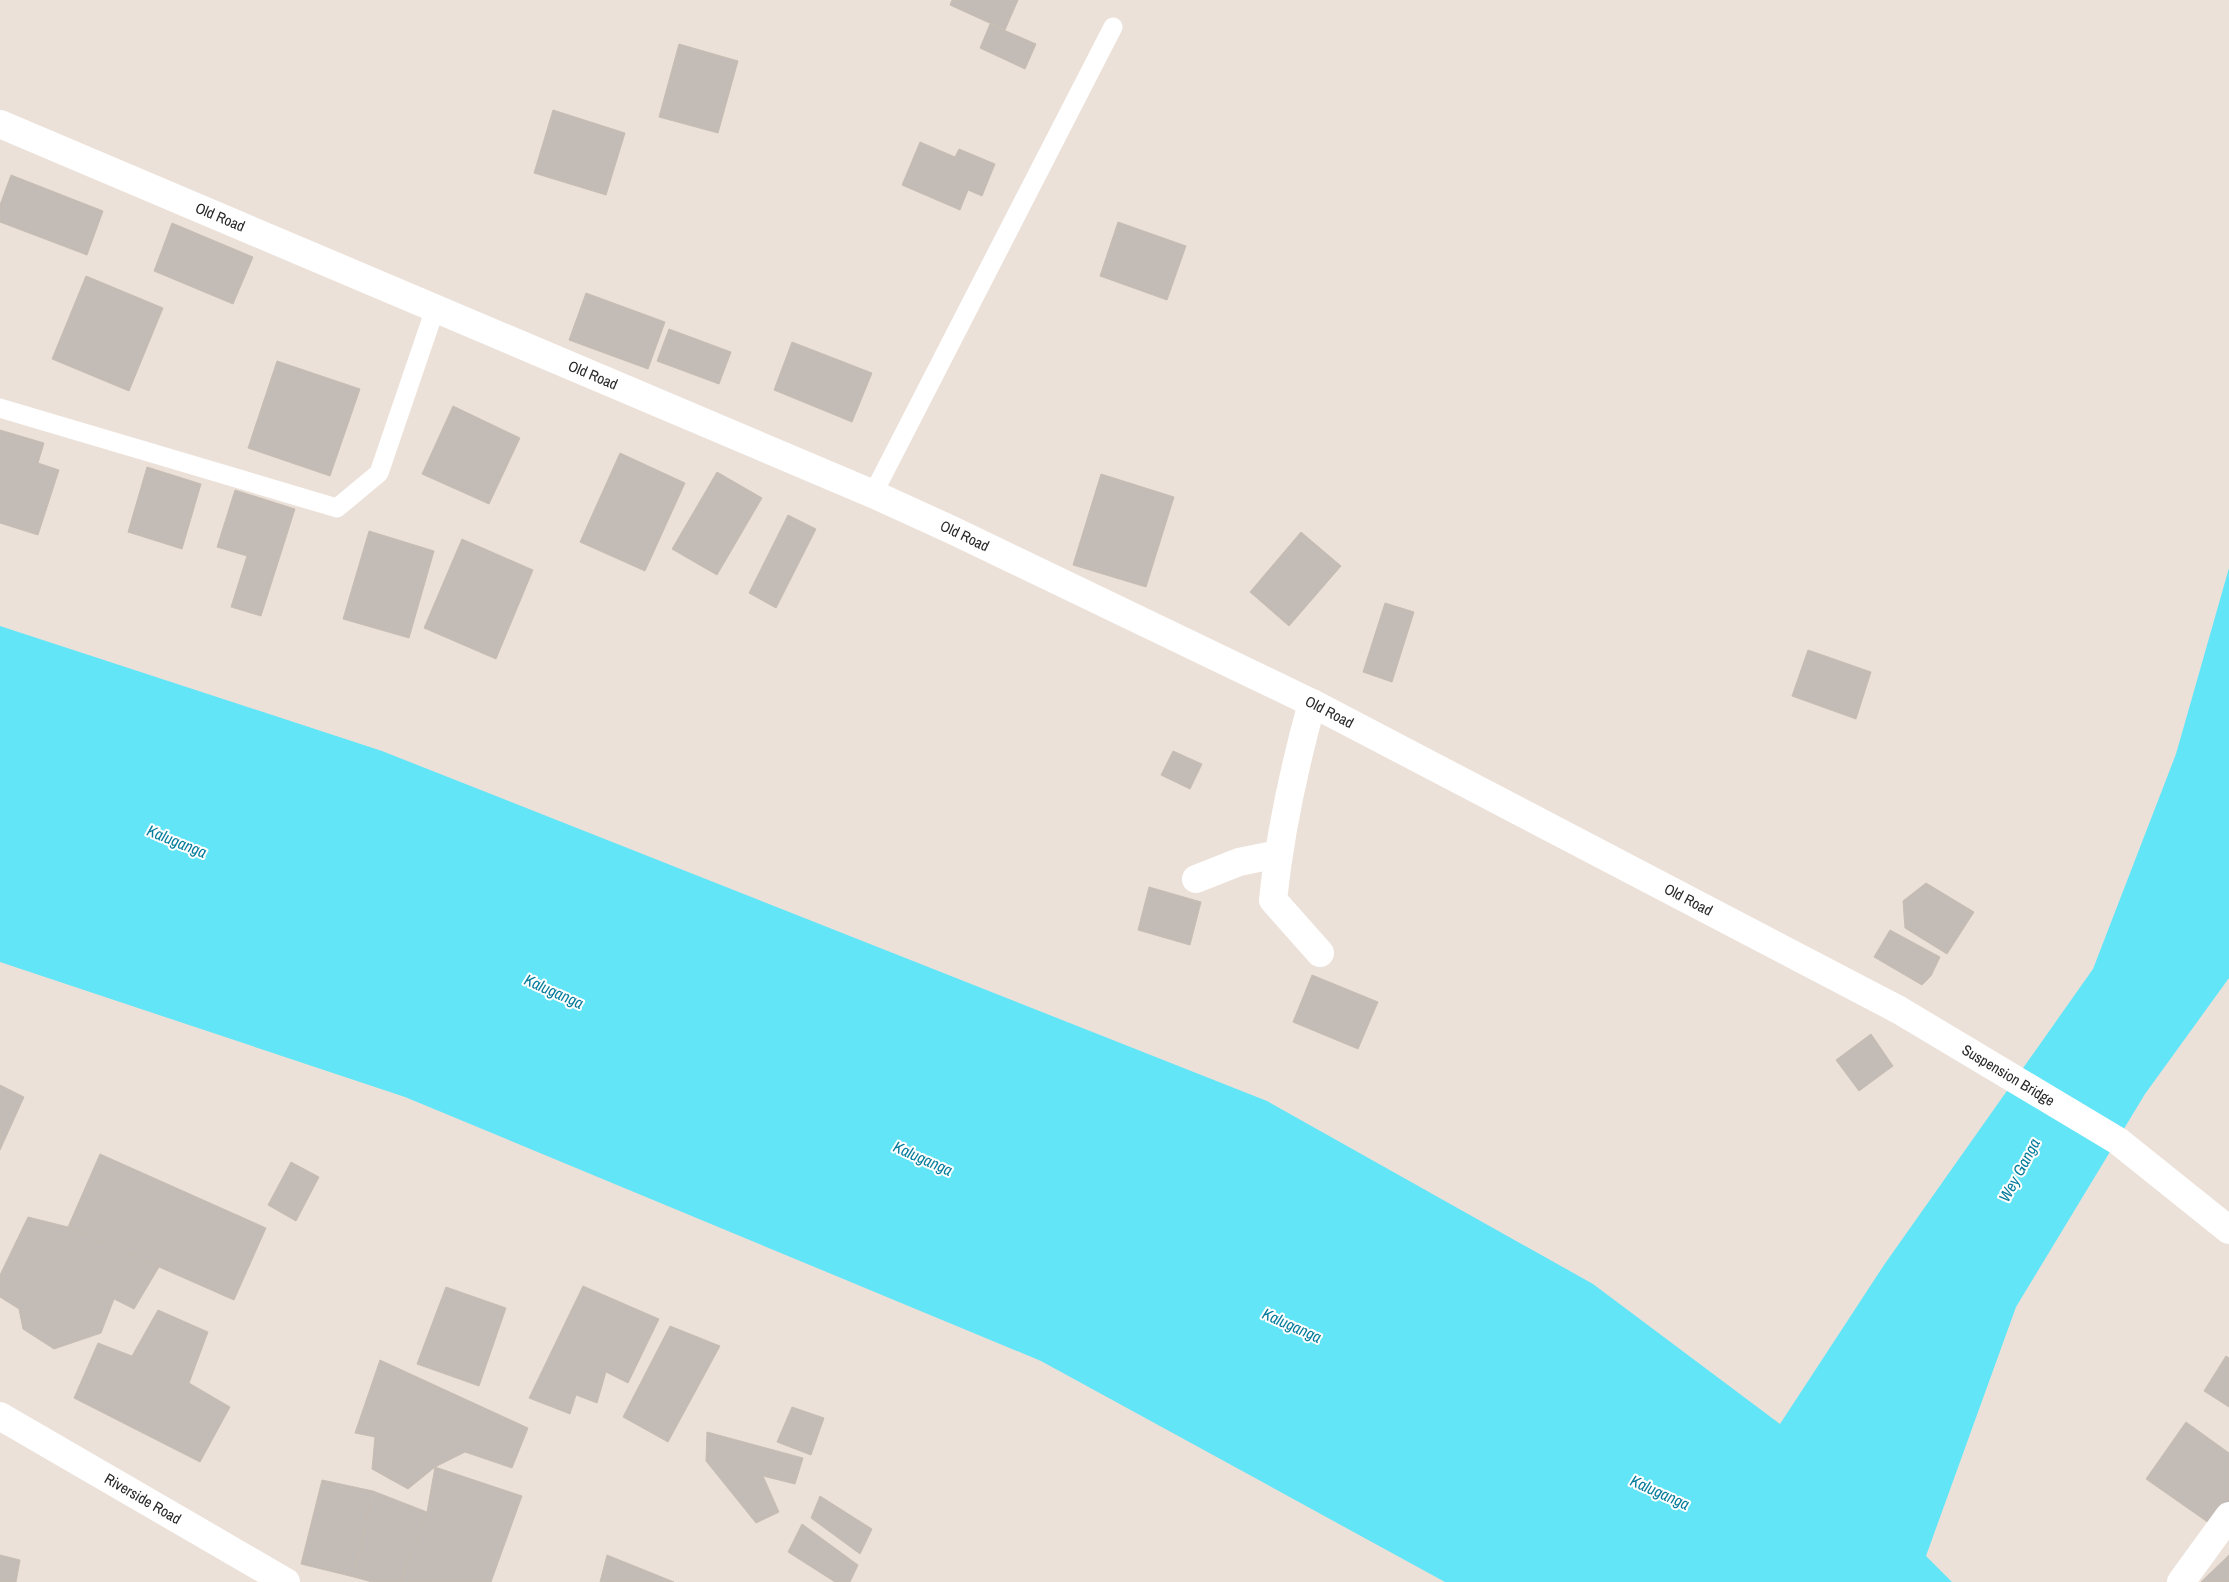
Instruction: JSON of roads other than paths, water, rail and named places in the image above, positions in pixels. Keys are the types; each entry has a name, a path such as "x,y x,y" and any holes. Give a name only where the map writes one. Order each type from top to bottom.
{"street":[{"name":"Old Road","path":"0,124 873,494 952,530 1312,703 1899,1010"},
{"path":"1312,703 1296,763 1278,854 1273,900 1320,953"},
{"path":"1196,879 1239,862 1278,854"},
{"name":"Suspension Bridge","path":"1899,1010 2118,1141 2229,1230"},
{"name":"Riverside Road","path":"0,1416 286,1582"},
{"path":"2181,1582 2229,1516"}],"lane":[{"path":"873,494 1113,27"},
{"path":"0,408 337,508 379,473 435,309"}],"water":[{"path":"2229,568 2229,978 2145,1094 2016,1307 1926,1556 1952,1582 1445,1582 1041,1361 405,1097 0,962 0,626 382,751 1267,1101 1593,1284 1780,1424 1884,1265 2093,969 2176,754"}],"water label":[{"name":"Kaluganga","path":"177,841"},
{"name":"Kaluganga","path":"554,991"},
{"name":"Kaluganga","path":"923,1158"},
{"name":"Wey Ganga","path":"2019,1170"},
{"name":"Kaluganga","path":"1292,1325"},
{"name":"Kaluganga","path":"1660,1492"}]}
